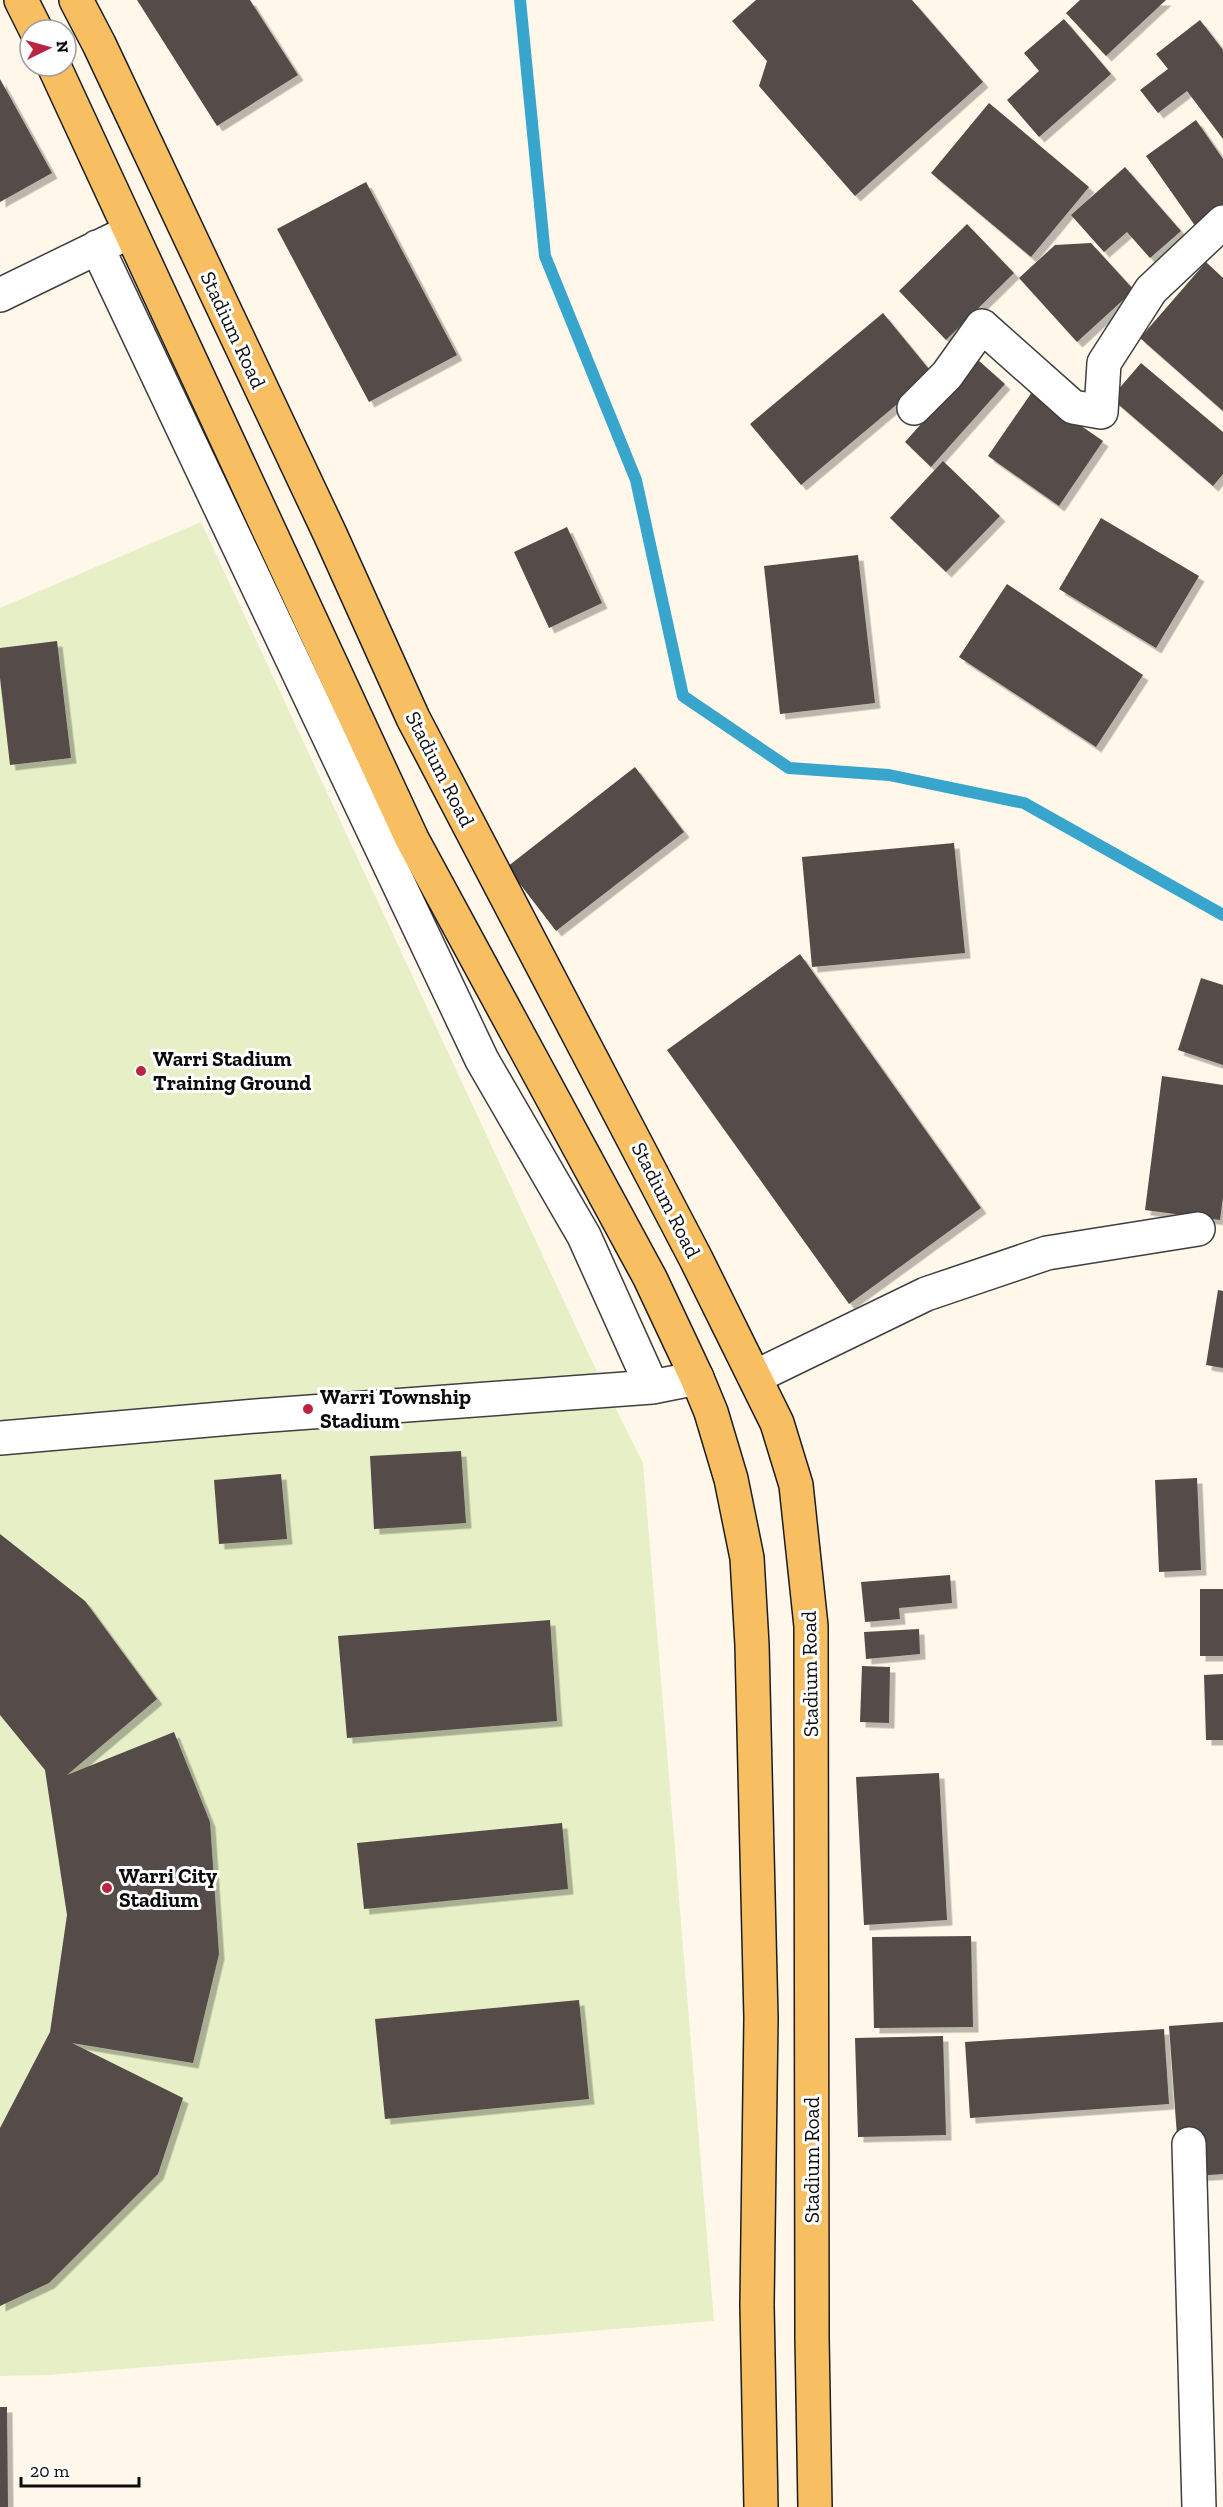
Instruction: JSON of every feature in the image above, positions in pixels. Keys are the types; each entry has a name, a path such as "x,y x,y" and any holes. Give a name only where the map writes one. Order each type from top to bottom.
{"main road":[{"path":"21,0 30,18"},
{"name":"Stadium Road","path":"76,0 99,44 330,534 413,718 632,1134 755,1377 777,1423 796,1485 812,1626 812,2337 815,2507"},
{"path":"59,78 412,839 650,1278 711,1412 731,1479 747,1558 760,2018 757,2305 761,2507"}],"street":[{"path":"914,408 947,375 982,326 1073,407 1101,412 1104,363 1151,290 1223,222"},
{"path":"0,295 130,232"},
{"path":"97,247 482,1060 584,1236 652,1387"},
{"path":"755,1377 926,1294 1047,1252 1198,1229"},
{"path":"0,1438 256,1416 652,1387 697,1378"},
{"path":"1189,2144 1199,2507"}],"green space":[{"name":"Warri Township Stadium","path":"201,522 589,1355 643,1463 714,2321 48,2375 0,2376 0,608"}],"building":[{"path":"137,0 250,0 298,75 217,126"},
{"path":"756,0 912,0 983,82 855,196 759,86 767,61 732,21"},
{"path":"1080,0 1166,0 1106,56 1066,13"},
{"path":"1064,19 1111,74 1039,137 1007,100 1039,71 1024,53"},
{"path":"1200,20 1223,50 1223,139 1187,91 1158,113 1140,90 1168,69 1156,54"},
{"path":"0,79 52,173 0,202"},
{"path":"989,103 1089,187 1031,257 931,173"},
{"path":"1196,120 1223,159 1223,207 1196,227 1146,156"},
{"path":"1125,167 1181,231 1150,258 1127,232 1104,252 1071,215"},
{"path":"366,182 457,355 369,402 277,229"},
{"path":"967,224 1014,273 946,340 899,291"},
{"path":"1091,243 1134,290 1077,342 1019,278 1055,245"},
{"path":"1206,262 1223,278 1223,411 1140,338"},
{"path":"883,313 933,374 801,485 750,424"},
{"path":"978,360 1005,384 931,467 905,442"},
{"path":"1141,363 1223,432 1223,474 1213,486 1111,398"},
{"path":"1032,392 1103,441 1059,506 988,456"},
{"path":"943,461 1000,516 946,572 890,518"},
{"path":"1101,518 1199,576 1156,648 1059,589"},
{"path":"567,527 602,603 549,628 514,552"},
{"path":"858,555 875,703 780,714 764,566"},
{"path":"1007,584 1143,675 1096,747 959,657"},
{"path":"57,641 71,758 10,765 0,678 0,648"},
{"path":"635,767 684,832 556,931 507,867"},
{"path":"954,843 965,953 812,967 802,857"},
{"path":"800,954 981,1208 849,1304 667,1050"},
{"path":"1201,978 1223,985 1223,1065 1178,1050"},
{"path":"1162,1076 1223,1085 1223,1197 1220,1220 1145,1210"},
{"path":"1218,1290 1223,1291 1223,1368 1206,1365"},
{"path":"461,1451 466,1523 374,1529 370,1456"},
{"path":"281,1474 287,1539 219,1544 214,1480"},
{"path":"1197,1478 1201,1570 1159,1572 1155,1480"},
{"name":"Warri City Stadium","path":"0,1534 85,1601 157,1699 67,1775 174,1732 210,1822 219,1954 193,2063 72,2043 183,2098 158,2174 49,2283 0,2306 0,2128 50,2032 67,1915 45,1770 0,1715"},
{"path":"950,1575 952,1603 899,1608 900,1619 865,1622 861,1582"},
{"path":"1200,1589 1223,1589 1223,1656 1200,1656"},
{"path":"550,1620 557,1721 347,1738 338,1636"},
{"path":"919,1629 920,1654 866,1659 864,1632"},
{"path":"862,1666 890,1667 889,1723 860,1722"},
{"path":"1223,1674 1223,1740 1206,1740 1204,1675"},
{"path":"939,1773 947,1920 864,1925 856,1777"},
{"path":"562,1823 568,1889 364,1909 357,1843"},
{"path":"971,1936 973,2027 874,2028 872,1937"},
{"path":"579,2000 589,2099 385,2119 375,2019"},
{"path":"1223,2022 1223,2174 1180,2177 1169,2026"},
{"path":"1164,2029 1169,2104 970,2118 965,2042"},
{"path":"943,2036 946,2135 858,2137 855,2038"},
{"path":"0,2407 7,2407 8,2507 0,2507"}],"waterway":[{"path":"520,0 545,256 636,480 683,696 789,768 889,775 1024,803 1223,915"}],"place":[{"name":"Warri Stadium Training Ground","path":"141,1071"},
{"name":"Warri Township Stadium","path":"308,1409"},
{"name":"Warri City Stadium","path":"107,1888"}]}
